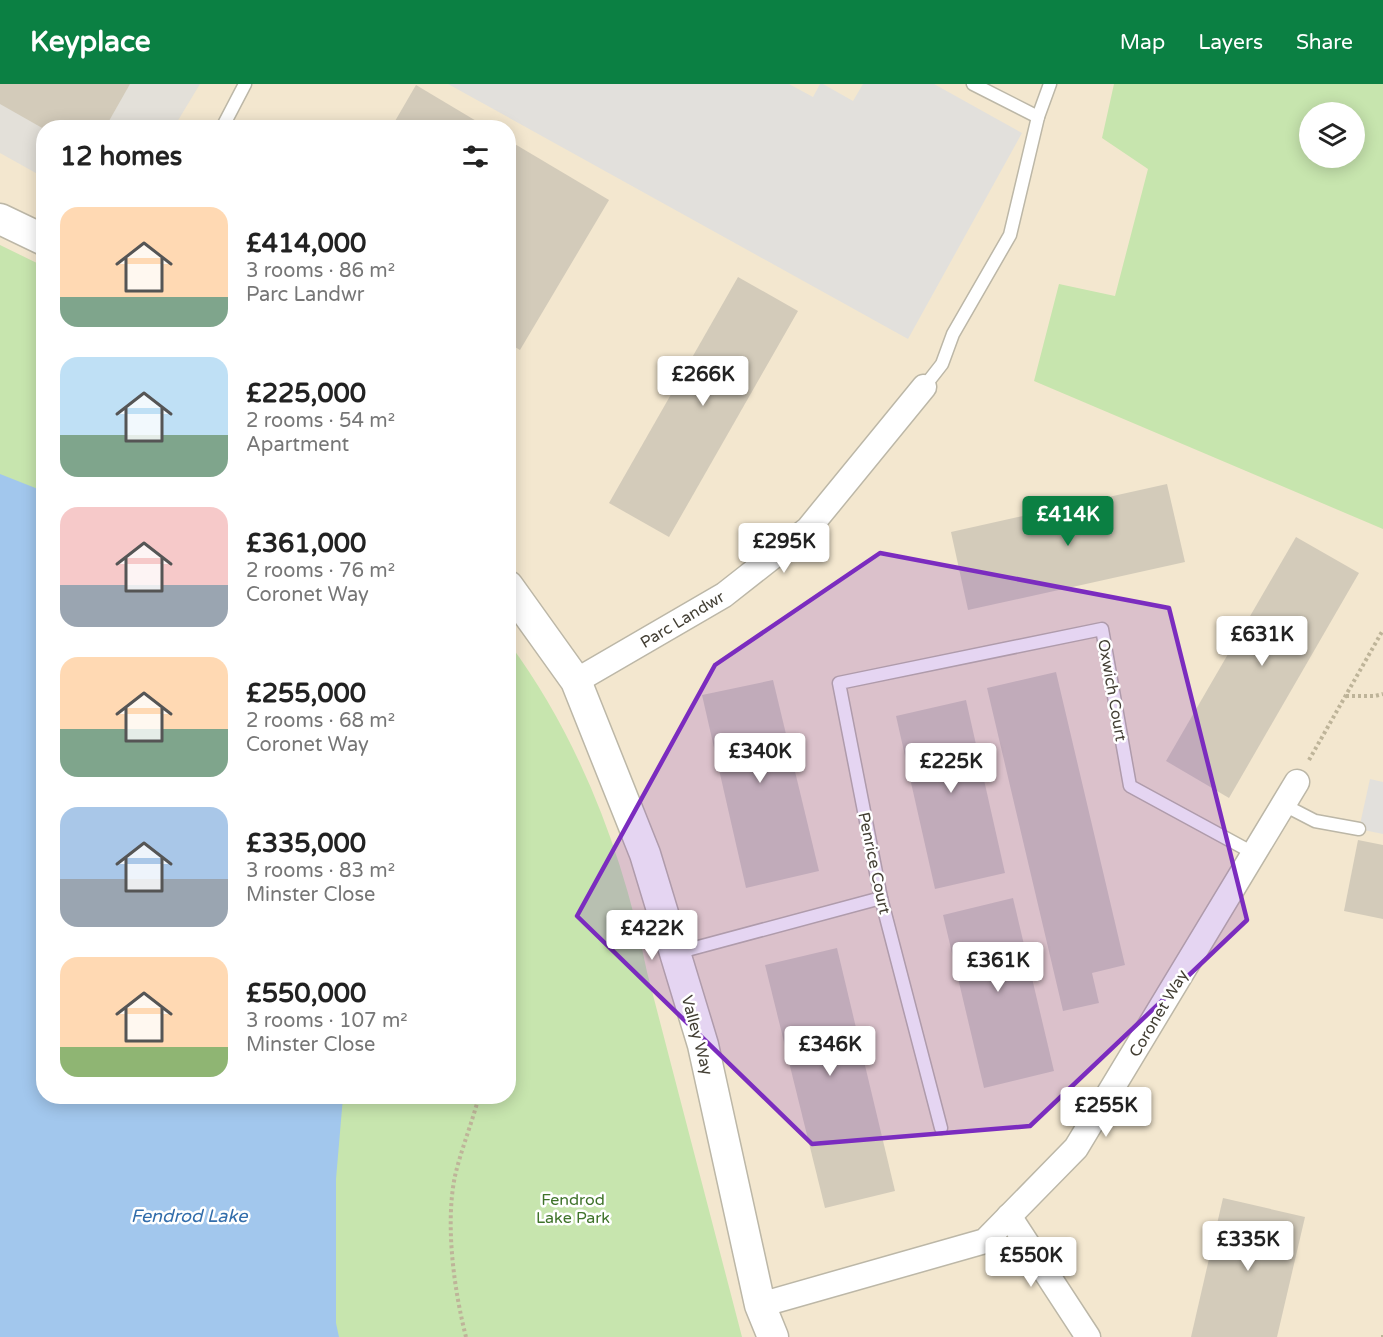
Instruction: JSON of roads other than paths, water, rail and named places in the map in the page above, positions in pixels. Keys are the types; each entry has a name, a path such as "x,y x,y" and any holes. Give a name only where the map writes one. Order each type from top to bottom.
{"street":[{"path":"0,219 36,236"},
{"name":"Parc Landwr","path":"576,681 724,595 808,529 924,387"},
{"name":"Valley Way","path":"516,597 576,681 645,854 703,1045 760,1305 773,1337"},
{"name":"Coronet Way","path":"760,1305 985,1241 1076,1148 1297,782"},
{"path":"1010,1216 1088,1337"}],"lane":[{"path":"226,120 245,84"},
{"path":"973,84 1038,117"},
{"path":"924,387 942,364 953,334 1010,235 1038,117 1050,84"},
{"name":"Oxwich Court","path":"926,664 1102,629 1130,786 1255,854"},
{"name":"Penrice Court","path":"926,664 839,683 881,898 941,1128"},
{"path":"1284,805 1315,821 1359,830"},
{"path":"675,954 881,898"}],"water":[{"name":"Fendrod Lake","path":"0,474 36,488 36,1104 342,1104 336,1179 336,1323 339,1337 0,1337"}],"park label":[{"name":"Fendrod Lake Park","path":"573,1208"}]}
